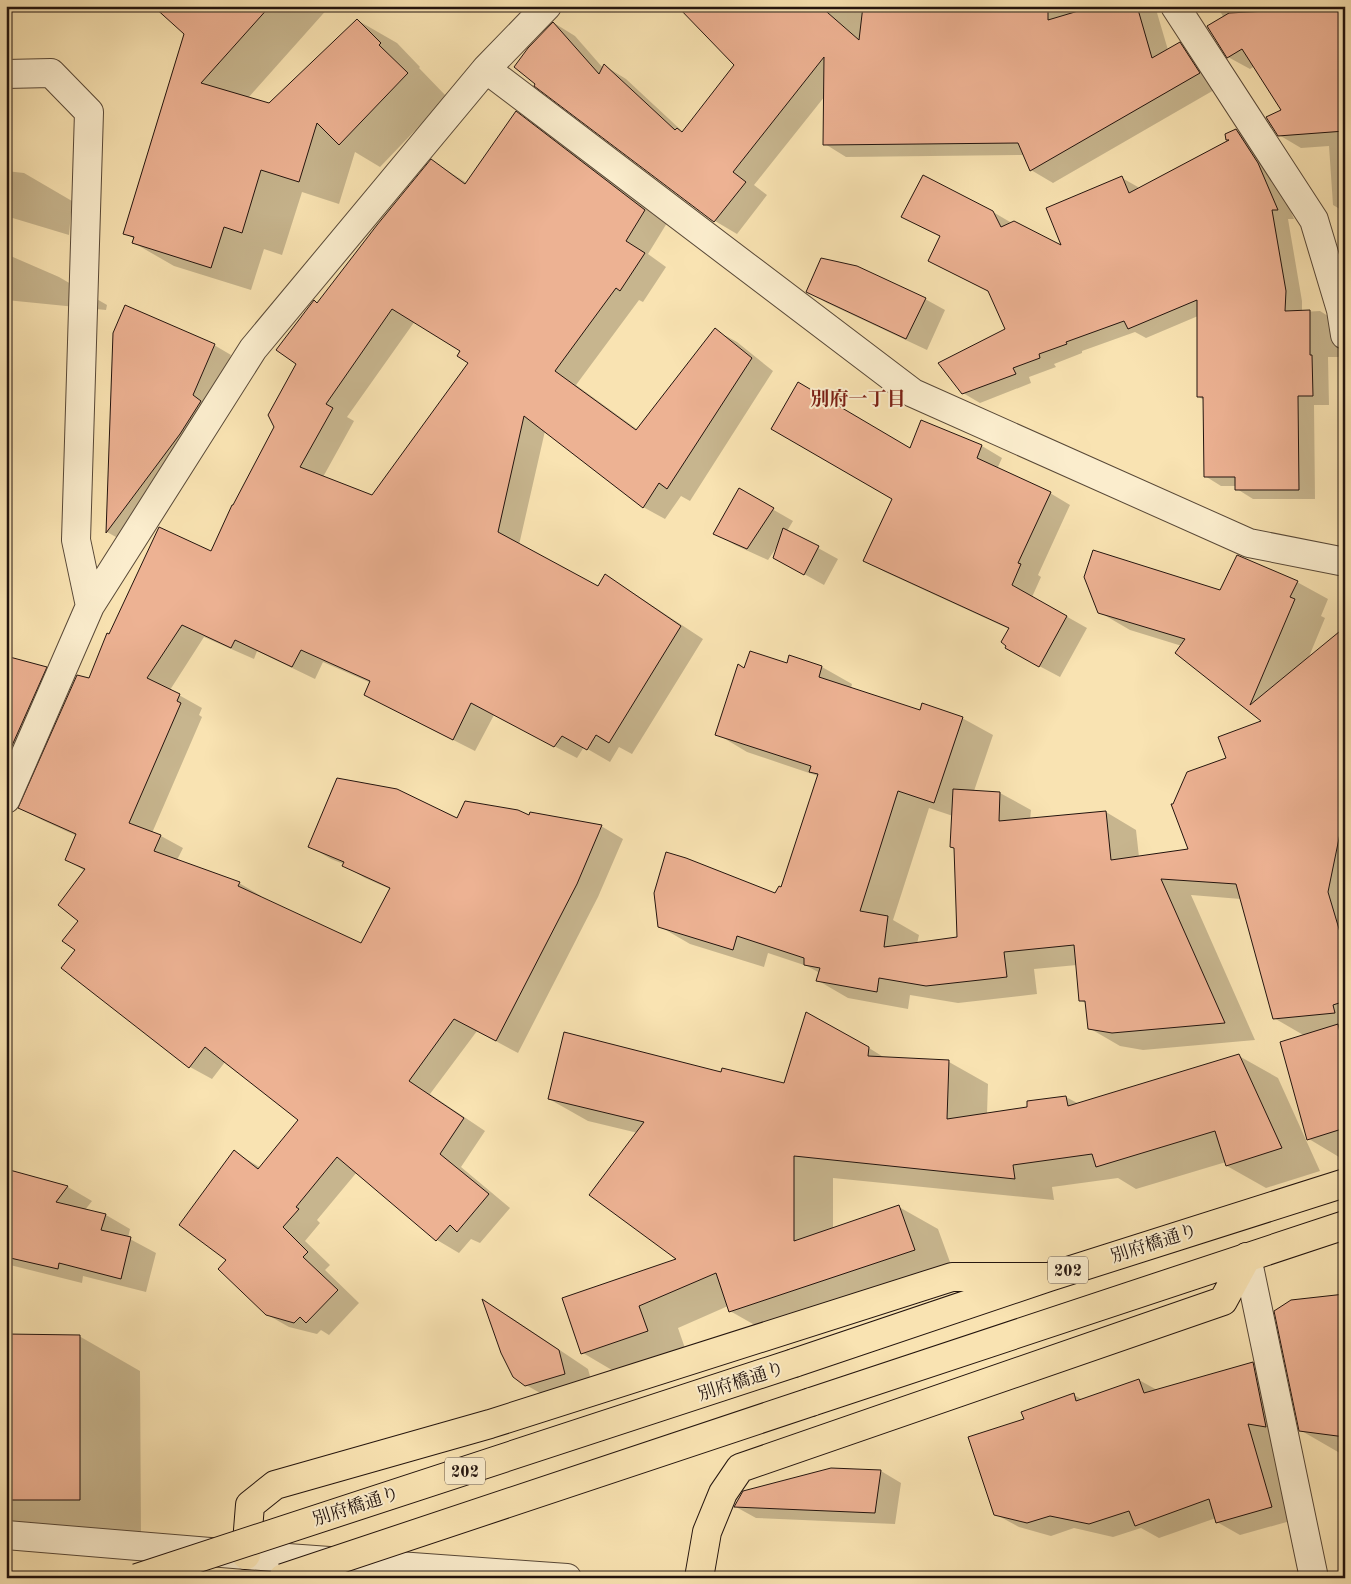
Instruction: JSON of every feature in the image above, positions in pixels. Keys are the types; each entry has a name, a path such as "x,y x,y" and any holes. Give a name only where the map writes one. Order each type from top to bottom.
{"highway":[{"name":"別府橋通り","path":"137,1578 794,1363 1049,1277 1345,1183"},
{"name":"202","path":"284,1578 1345,1225"},
{"path":"699,1578 707,1532 723,1493 740,1468 1223,1301 1247,1257"},
{"path":"246,1555 250,1505 275,1485 490,1424 952,1277 1049,1277"}],"street":[{"path":"6,799 90,606 253,349 486,69 548,6"},
{"path":"1175,6 1314,220 1342,310 1345,335"},
{"path":"486,69 913,393 1249,543 1345,562"},
{"path":"6,74 51,73 89,112 76,540 90,606"},
{"path":"1247,1257 1314,1578"},
{"path":"6,1535 246,1555 567,1578"}],"building":[{"path":"153,6 270,6 201,83 269,103 357,19 381,43 379,45 408,73 339,145 317,123 299,182 261,170 242,233 224,227 211,268 132,243 134,237 123,234 184,34"},
{"path":"677,6 820,6 859,40 863,6 1048,6 1048,20 1095,6 1137,6 1152,58 1180,42 1200,73 1030,171 1018,143 823,145 824,57 733,172 746,182 714,222 534,86 535,84 514,67 528,48 553,22 599,74 604,64 675,130 677,128 682,132 734,65"},
{"path":"1307,6 1345,6 1345,131 1278,136 1266,117 1281,110 1242,49 1227,58 1207,26 1229,13 1307,9"},
{"path":"516,111 645,210 626,241 645,253 620,291 616,288 555,371 636,430 715,328 752,358 667,489 659,483 643,508 524,416 498,532 598,586 605,574 681,626 609,743 596,735 587,750 562,736 554,747 471,703 453,740 364,695 370,681 301,650 292,667 235,640 231,648 182,625 147,678 180,694 177,701 181,703 129,823 161,835 154,851 240,882 238,886 361,943 390,888 342,866 344,862 308,847 337,778 397,789 457,818 465,801 518,810 529,815 530,812 602,825 577,884 496,1041 454,1019 409,1081 464,1118 440,1154 489,1194 457,1232 450,1225 436,1241 337,1157 296,1207 299,1209 283,1227 308,1252 303,1257 338,1290 306,1323 300,1317 294,1323 266,1315 218,1269 226,1260 179,1225 234,1150 258,1169 298,1120 205,1047 189,1068 61,968 75,950 62,941 78,921 58,905 85,869 65,860 76,834 18,808 77,675 89,678 107,633 109,634 159,527 211,551 232,505 274,427 268,415 296,364 276,350 314,300 317,303 431,159 465,184","holes":["392,309 460,351 457,356 468,363 372,495 300,467 333,408 326,404"]},
{"path":"1236,129 1258,163 1278,210 1272,210 1286,291 1285,311 1310,310 1310,355 1312,355 1313,396 1298,396 1299,490 1235,490 1235,477 1204,477 1203,397 1197,397 1197,300 1128,329 1124,321 1066,342 1067,344 1039,354 1040,358 1013,368 1016,374 962,394 938,363 1005,329 988,291 928,261 940,236 901,217 923,175 993,211 1001,227 1014,221 1061,245 1046,208 1122,176 1129,193 1229,140 1226,140 1225,134"},
{"path":"821,258 857,266 926,298 906,339 806,292"},
{"path":"125,305 215,344 193,395 201,401 180,434 106,533 113,333"},
{"path":"798,382 910,448 921,420 982,445 977,458 1051,492 1018,563 1021,564 1012,585 1067,616 1039,667 1005,648 1006,646 1001,642 1009,628 863,561 892,499 771,429"},
{"path":"739,488 774,508 747,549 713,534"},
{"path":"783,528 819,546 804,575 773,558"},
{"path":"1093,550 1220,590 1237,555 1298,581 1290,597 1295,599 1250,705 1345,627 1345,809 1328,892 1345,949 1345,1001 1333,1005 1335,1013 1273,1019 1236,884 1161,879 1225,1023 1112,1033 1088,1029 1085,1001 1079,1001 1074,945 1004,952 1007,977 926,986 879,978 877,992 816,981 820,968 804,965 804,958 737,936 733,950 658,927 654,893 666,852 775,893 779,886 781,887 818,774 809,772 811,766 715,735 738,664 744,668 750,651 787,663 789,655 822,666 819,677 920,710 922,703 963,717 934,803 898,791 860,911 888,916 884,947 957,937 954,848 950,847 953,789 1000,792 999,821 1106,811 1111,860 1188,849 1171,804 1173,804 1187,772 1226,758 1218,737 1261,721 1175,653 1185,639 1098,613 1084,577"},
{"path":"6,656 47,667 6,759"},
{"path":"806,1012 869,1047 868,1056 949,1060 947,1119 1027,1107 1027,1101 1066,1096 1068,1106 1239,1054 1282,1148 1226,1166 1215,1131 1096,1167 1092,1154 1013,1165 1015,1179 794,1156 794,1241 899,1205 915,1250 729,1312 716,1273 639,1306 648,1331 581,1354 562,1298 676,1259 589,1195 644,1122 548,1099 564,1032 721,1072 722,1068 784,1083"},
{"path":"1338,1024 1345,1053 1345,1128 1307,1140 1280,1042"},
{"path":"6,1169 68,1186 56,1202 106,1214 101,1230 131,1237 121,1279 59,1263 58,1269 6,1257"},
{"path":"1345,1294 1345,1437 1299,1431 1274,1311 1291,1300"},
{"path":"482,1299 559,1350 565,1374 525,1386 513,1377 501,1353"},
{"path":"6,1334 80,1335 80,1500 6,1500"},
{"path":"1253,1362 1266,1427 1248,1424 1272,1507 1216,1523 1209,1499 1135,1526 1129,1511 1089,1524 1050,1516 1027,1523 994,1515 968,1437 1024,1419 1021,1412 1074,1393 1076,1401 1139,1379 1144,1393"},
{"path":"831,1468 881,1470 875,1513 734,1507 743,1491"}],"district":[{"name":"別府一丁目","path":"858,398"}]}
